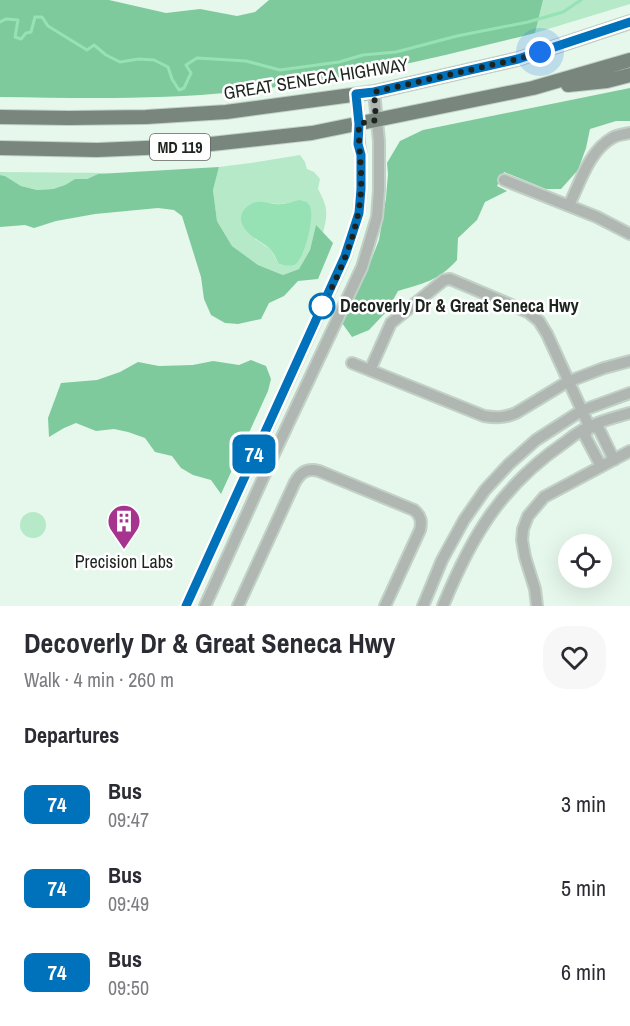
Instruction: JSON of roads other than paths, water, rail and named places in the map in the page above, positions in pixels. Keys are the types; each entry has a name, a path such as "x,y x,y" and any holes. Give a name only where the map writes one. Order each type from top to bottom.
{"main road":[{"name":"GREAT SENECA HIGHWAY","path":"0,117 146,117 226,112 374,92 518,59 630,22"},
{"name":"MD 119","path":"0,148 97,150 193,146 312,133 533,88 630,60"},
{"path":"533,88 607,81 630,75"}],"street":[{"path":"205,606 362,267 377,217 379,154 374,92"},
{"path":"186,606 345,256 359,213 361,189 356,94"},
{"path":"569,206 601,146 614,137 630,133"},
{"path":"504,180 597,217 630,234"},
{"path":"370,370 391,323 444,280 450,279 528,312 538,321 547,334 589,426 599,429 614,460"},
{"path":"352,363 484,416 497,418 516,413 567,382 630,361"},
{"path":"423,606 442,560 464,520 485,490 509,464 536,440 581,411 630,393"},
{"path":"442,606 463,559 479,530 499,502 543,458 589,426 630,413"},
{"path":"589,426 585,436 601,466"},
{"path":"537,606 535,589 522,540 528,516 544,497 630,451"},
{"path":"238,606 295,482 302,472 311,470 319,471 414,510 421,519 420,530 386,606"}],"waterway":[{"path":"0,22 6,19 18,20 15,37 21,39 26,33 31,32 35,17 42,17 48,26 87,50 94,45 106,55 120,62 139,59 154,60 168,67 179,90 184,88 191,73 186,65 197,58 246,61 280,70 339,62 363,55 396,52 457,36 528,22 563,12 581,0"}],"place":[{"name":"Decoverly Dr & Great Seneca Hwy","path":"322,306"},
{"name":"Precision Labs","path":"124,550"}]}
